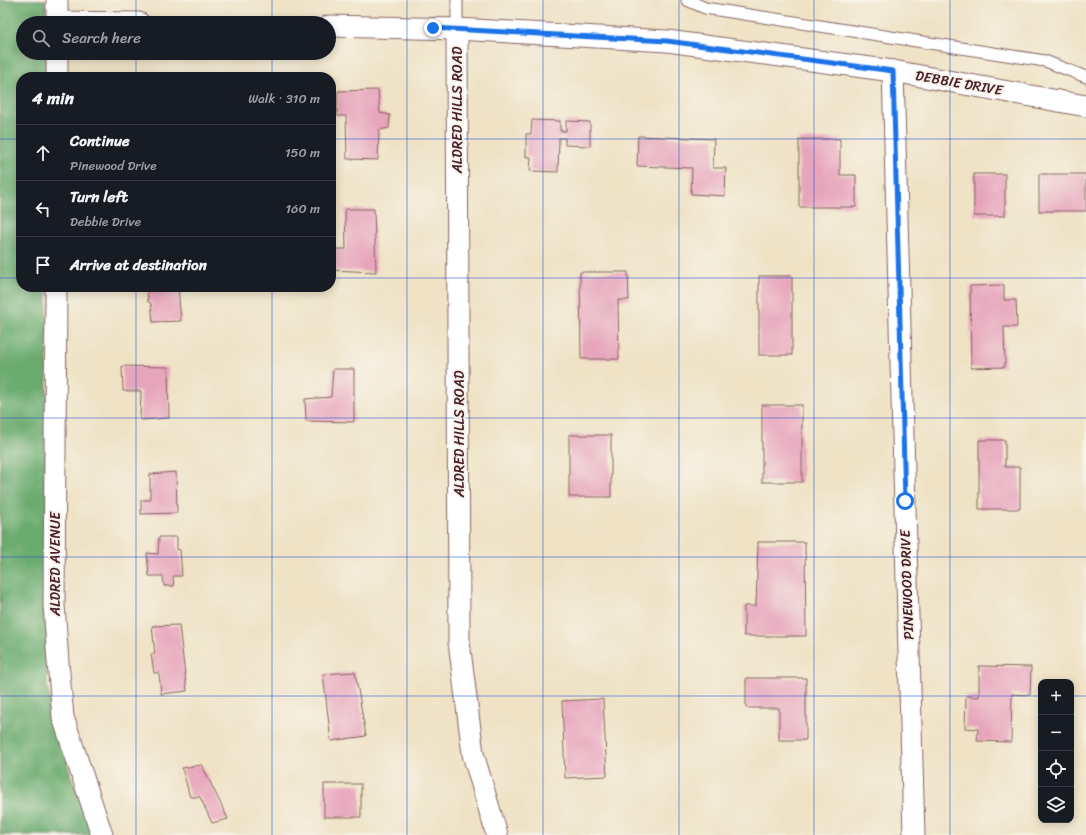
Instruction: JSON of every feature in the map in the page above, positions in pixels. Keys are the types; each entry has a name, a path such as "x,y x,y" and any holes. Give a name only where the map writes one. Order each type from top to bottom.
{"street":[{"path":"57,0 57,16"},
{"name":"DEBBIE DRIVE","path":"336,26 457,29 667,41 893,71 1086,106"},
{"name":"ALDRED HILLS ROAD","path":"457,29 460,642 473,754 497,835"},
{"path":"57,60 57,72"},
{"name":"PINEWOOD DRIVE","path":"893,71 914,835"},
{"name":"ALDRED AVENUE","path":"56,292 54,604 58,662 63,717 102,835"}],"lane":[{"path":"457,0 457,29"},
{"path":"687,0 705,8 1045,61 1086,77"}],"green space":[{"path":"0,0 46,0 46,16 16,16 16,60 47,60 47,72 16,72 16,292 47,292 47,687 71,777 96,835 0,835"}],"building":[{"path":"378,90 380,113 390,115 389,128 379,130 378,160 347,159 346,116 337,116 338,91"},
{"path":"532,120 560,121 560,131 566,131 566,121 590,122 590,146 565,145 565,138 559,138 558,172 530,171 531,157 526,157 526,134 531,134"},
{"path":"638,136 714,139 713,168 726,168 725,196 691,194 692,168 637,166"},
{"path":"799,139 840,139 840,175 856,175 856,207 799,207"},
{"path":"974,174 1005,174 1005,216 974,216"},
{"path":"1039,174 1086,174 1086,211 1039,211"},
{"path":"345,209 374,209 376,272 336,270 336,249 346,249"},
{"path":"580,272 628,272 629,300 618,300 619,359 581,359"},
{"path":"759,276 792,276 792,355 759,355"},
{"path":"1004,285 1004,300 1016,300 1017,327 1004,327 1005,367 971,368 970,286"},
{"path":"147,292 178,292 181,321 153,322 151,303 148,302"},
{"path":"122,366 168,367 169,418 140,420 141,391 123,391"},
{"path":"333,369 354,369 354,422 306,421 305,399 331,397"},
{"path":"762,405 802,405 802,482 762,482"},
{"path":"569,435 611,435 611,497 569,497"},
{"path":"979,440 1005,440 1005,467 1020,467 1020,509 979,509"},
{"path":"176,472 177,513 141,514 141,500 150,500 150,474"},
{"path":"159,537 177,537 177,549 180,550 182,576 173,576 174,586 164,586 163,576 149,576 147,553 158,554"},
{"path":"758,542 805,542 806,636 744,636 744,606 756,606"},
{"path":"179,625 187,691 161,694 159,673 154,673 151,654 155,654 152,626"},
{"path":"979,666 1031,667 1030,695 1012,694 1011,742 977,741 978,729 965,728 966,696 979,697"},
{"path":"355,672 366,736 331,741 323,674"},
{"path":"746,678 806,678 806,740 779,740 779,708 746,708"},
{"path":"603,699 607,776 565,778 562,701"},
{"path":"202,765 228,819 212,823 200,797 190,797 182,768"},
{"path":"324,784 361,784 361,817 324,817"}],"route":[{"path":"433,28 667,41 893,71 905,501"}]}
